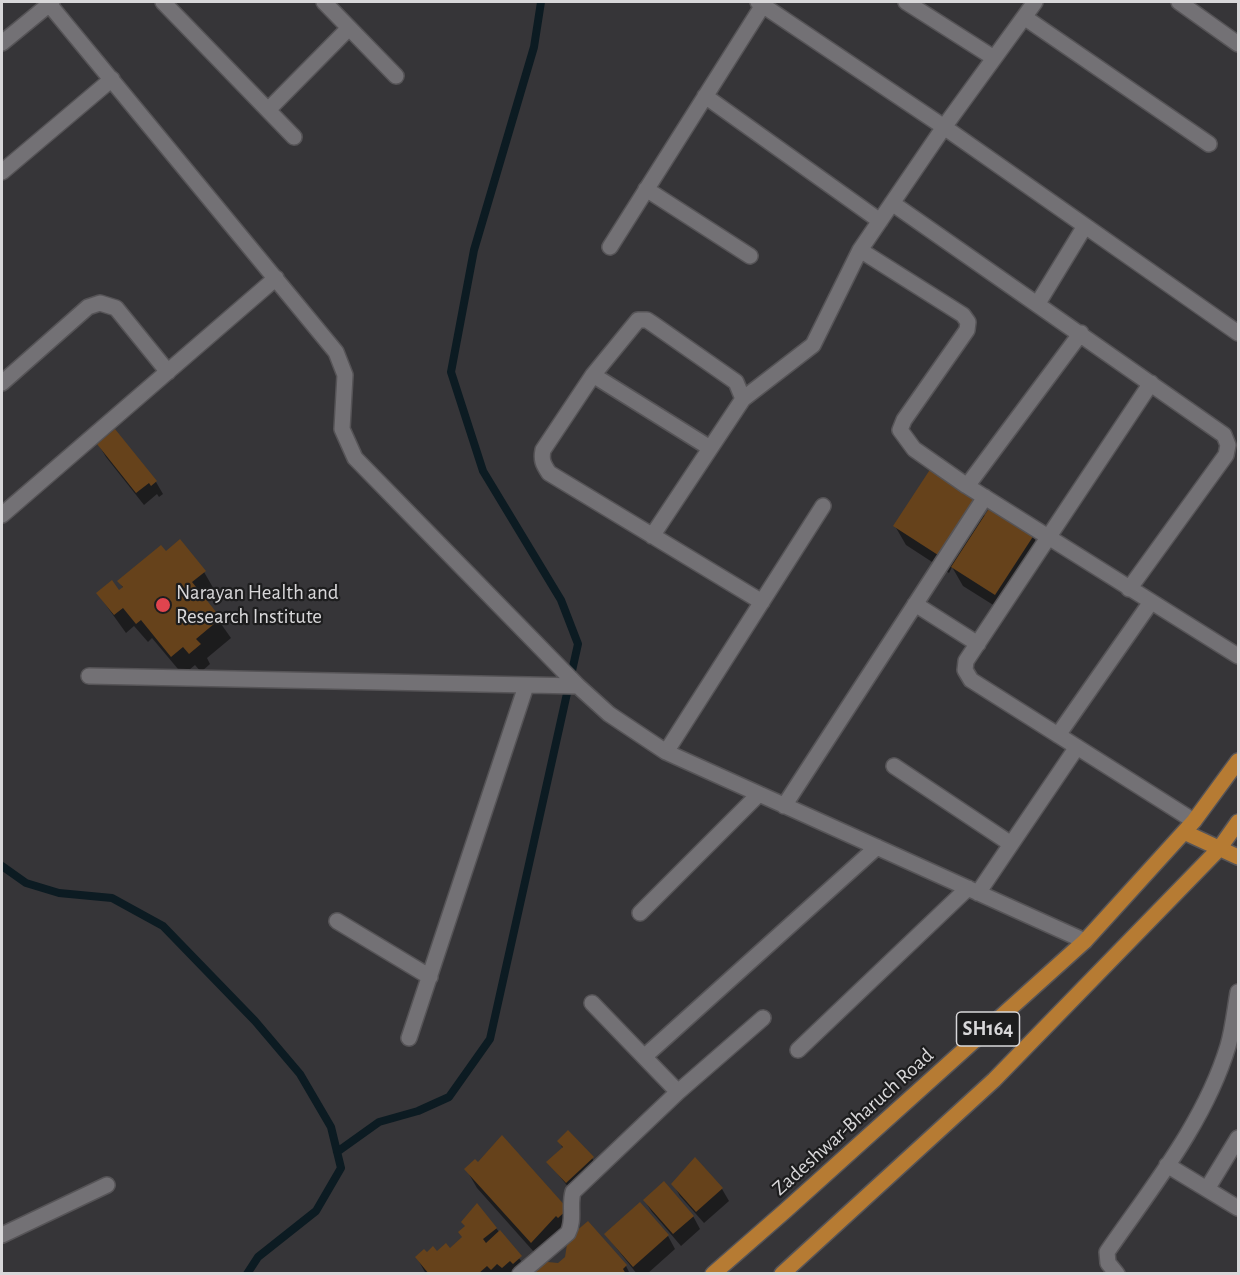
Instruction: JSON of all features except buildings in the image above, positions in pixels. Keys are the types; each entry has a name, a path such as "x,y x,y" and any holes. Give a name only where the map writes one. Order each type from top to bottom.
{"main road":[{"name":"Zadeshwar-Bharuch Road","path":"712,1274 785,1212 1085,941 1189,826 1239,761"},
{"name":"SH164","path":"782,1274 994,1080 1219,849 1239,822"},
{"path":"1189,826 1219,849 1239,856"}],"street":[{"path":"163,2 294,137"},
{"path":"324,2 396,76"},
{"path":"906,2 994,58"},
{"path":"652,536 743,399 813,345 860,250 944,127 1035,2"},
{"path":"1179,2 1239,44"},
{"path":"2,43 51,3 336,352 345,375 342,429 355,458 578,686 609,714 666,752 1085,941"},
{"path":"610,247 705,96 760,3 944,127 1239,333"},
{"path":"1024,17 1209,144"},
{"path":"268,110 350,28"},
{"path":"2,172 112,79"},
{"path":"705,96 880,221"},
{"path":"646,189 750,256"},
{"path":"892,204 1038,303 1224,435 1228,445 1226,455 1129,589"},
{"path":"1038,303 1085,226"},
{"path":"860,250 963,315 968,322 967,330 904,420 900,430 914,449 1129,589 1239,656"},
{"path":"2,515 276,278"},
{"path":"2,383 88,307 100,303 116,308 168,372"},
{"path":"743,399 736,382 647,320 638,320 632,324 593,375 543,450 541,459 549,473 762,602"},
{"path":"968,486 1081,333"},
{"path":"593,375 710,448"},
{"path":"1151,383 966,661 965,670 971,680 1077,747 1189,826"},
{"path":"784,806 985,497"},
{"path":"666,752 823,506"},
{"path":"1058,735 1151,602"},
{"path":"915,604 978,644"},
{"path":"89,676 578,686"},
{"path":"410,1038 526,686"},
{"path":"798,1050 973,891 1011,844 1077,747"},
{"path":"894,766 1011,844"},
{"path":"640,913 759,794"},
{"path":"644,1057 877,847"},
{"path":"337,921 430,977"},
{"path":"1117,1274 1108,1263 1107,1252 1185,1138 1211,1088 1228,1046 1239,992"},
{"path":"592,1003 678,1092"},
{"path":"520,1274 568,1233 572,1224 570,1205 573,1192 678,1092 763,1018"},
{"path":"1206,1189 1239,1138"},
{"path":"1167,1165 1239,1208"},
{"path":"2,1234 107,1185"}],"waterway":[{"path":"337,1152 379,1122 418,1111 449,1097 490,1039 578,644 561,600 483,471 451,372 474,250 534,47 541,2"},
{"path":"2,866 26,883 59,893 112,898 163,926 255,1021 300,1074 331,1127 341,1168 316,1211 258,1257 247,1274"}],"place":[{"name":"Narayan Health and Research Institute","path":"163,605"}]}
